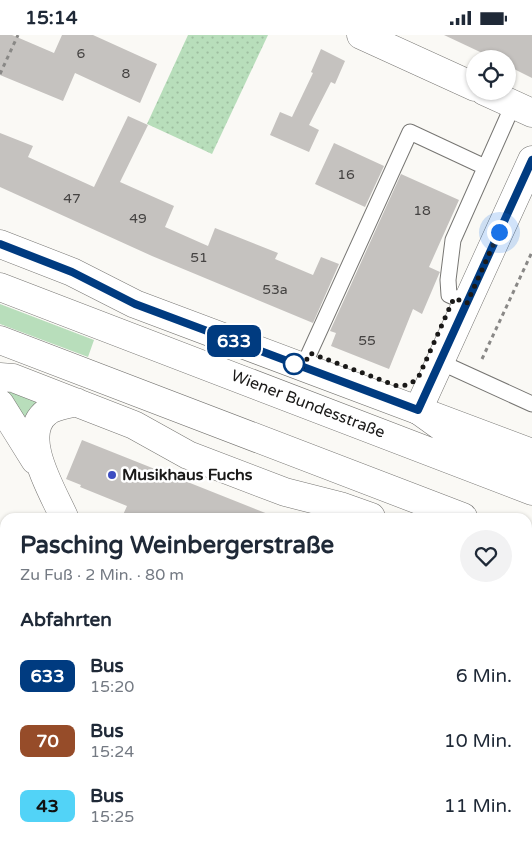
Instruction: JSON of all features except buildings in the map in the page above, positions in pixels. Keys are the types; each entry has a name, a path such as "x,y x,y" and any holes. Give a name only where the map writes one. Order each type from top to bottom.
{"street":[{"path":"361,35 466,83"},
{"path":"503,100 522,109"},
{"path":"532,160 418,410 457,438 532,469"},
{"name":"Wiener Bundesstraße","path":"0,245 72,272 135,304 532,453"},
{"name":"Wiener Bundesstraße","path":"0,287 532,491"},
{"path":"0,340 454,513"},
{"path":"0,377 13,378 134,425 188,455 285,492 360,513"},
{"path":"62,513 45,475 35,447 34,436 37,423 47,411 76,403"},
{"path":"0,404 45,475"}],"lane":[{"path":"467,303 449,295 448,280 453,240 485,167 522,109"},
{"path":"303,367 410,132 485,167"},
{"path":"440,363 532,404"}],"path":[{"path":"0,74 18,35"},
{"path":"473,377 532,252"}],"green space":[{"path":"188,35 268,35 212,154 147,124"},
{"path":"0,304 94,340 88,357 0,324"},
{"path":"4,390 50,400 26,427 3,395"}],"bus line":[{"name":"633","path":"0,244 72,272 135,304 418,410 532,160"}],"place":[{"name":"Musikhaus Fuchs","path":"112,475"}],"route":[{"path":"294,364 290,362 303,367 310,353 397,386 406,386 414,382 419,376 454,298 467,303 499,232"}]}
